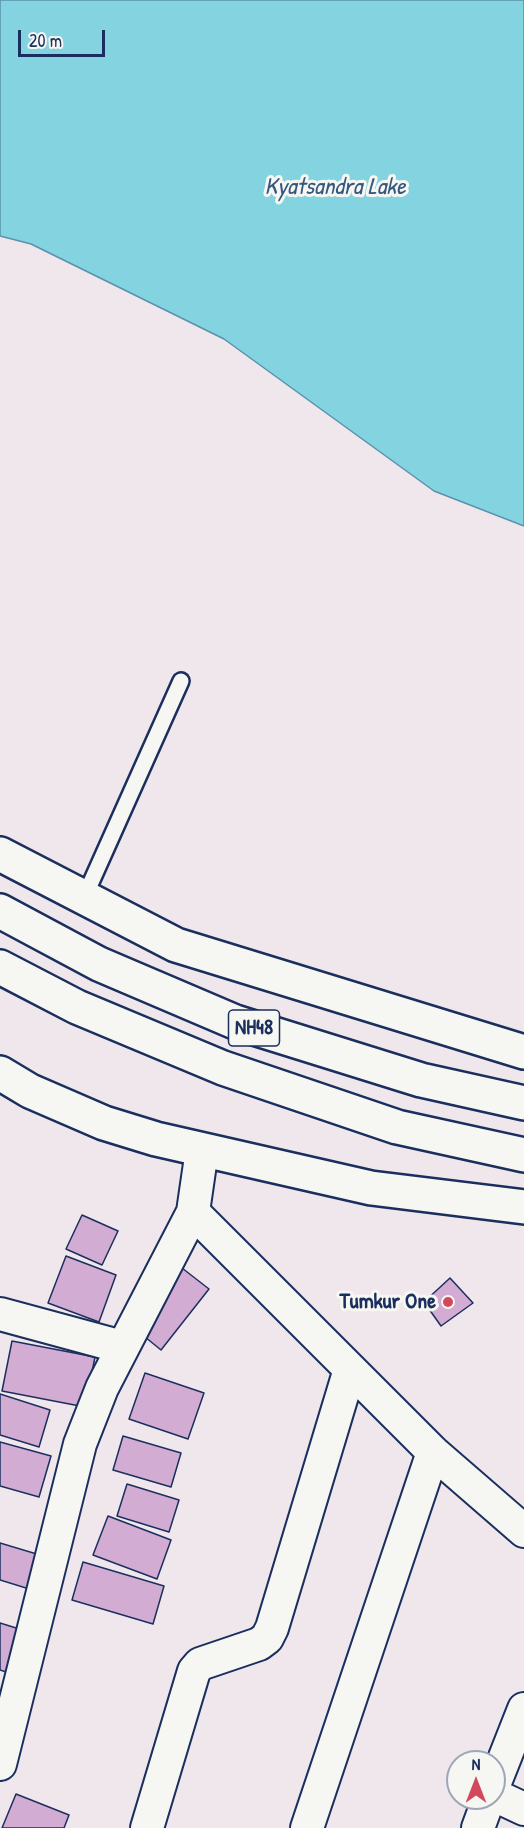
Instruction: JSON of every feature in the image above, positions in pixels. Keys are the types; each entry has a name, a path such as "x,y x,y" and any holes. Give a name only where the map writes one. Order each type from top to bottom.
{"main road":[{"path":"0,854 176,945 488,1043 524,1052"},
{"name":"NH48","path":"0,911 99,964 236,1022 422,1080 524,1103"},
{"name":"NH48","path":"0,967 77,1007 223,1068 397,1127 524,1155"},
{"path":"0,1073 30,1090 104,1123 202,1150 371,1188 524,1207"}],"street":[{"path":"0,1764 80,1444 102,1388 193,1212 202,1150"},
{"path":"193,1212 433,1452 524,1531"},
{"path":"0,1314 122,1347"},
{"path":"147,1828 194,1671 200,1664 259,1644 267,1638 272,1628 350,1369"},
{"path":"307,1828 433,1452"},
{"path":"506,1755 524,1709"},
{"path":"506,1801 524,1809"},
{"path":"478,1828 485,1810"}],"lane":[{"path":"84,898 182,681"}],"water":[{"name":"Kyatsandra Lake","path":"0,0 524,0 524,526 434,491 224,339 31,244 0,236"}],"building":[{"path":"82,1215 118,1231 102,1265 66,1249"},
{"path":"66,1256 116,1275 99,1322 48,1303"},
{"path":"182,1268 209,1289 161,1350 134,1328"},
{"name":"Tumkur One","path":"450,1278 473,1303 441,1326 424,1302"},
{"path":"12,1341 95,1357 85,1407 2,1391"},
{"path":"145,1373 204,1393 188,1439 129,1419"},
{"path":"0,1394 50,1410 39,1447 0,1435"},
{"path":"123,1436 181,1453 171,1487 113,1470"},
{"path":"0,1442 51,1456 39,1497 0,1486"},
{"path":"127,1484 179,1500 169,1532 117,1516"},
{"path":"108,1516 171,1540 157,1579 93,1555"},
{"path":"0,1543 50,1558 39,1592 0,1580"},
{"path":"83,1562 164,1586 153,1624 72,1600"},
{"path":"0,1623 29,1632 15,1675 0,1670"},
{"path":"16,1794 69,1815 64,1828 2,1828"}],"place":[{"name":"Tumkur One","path":"448,1302"}]}
